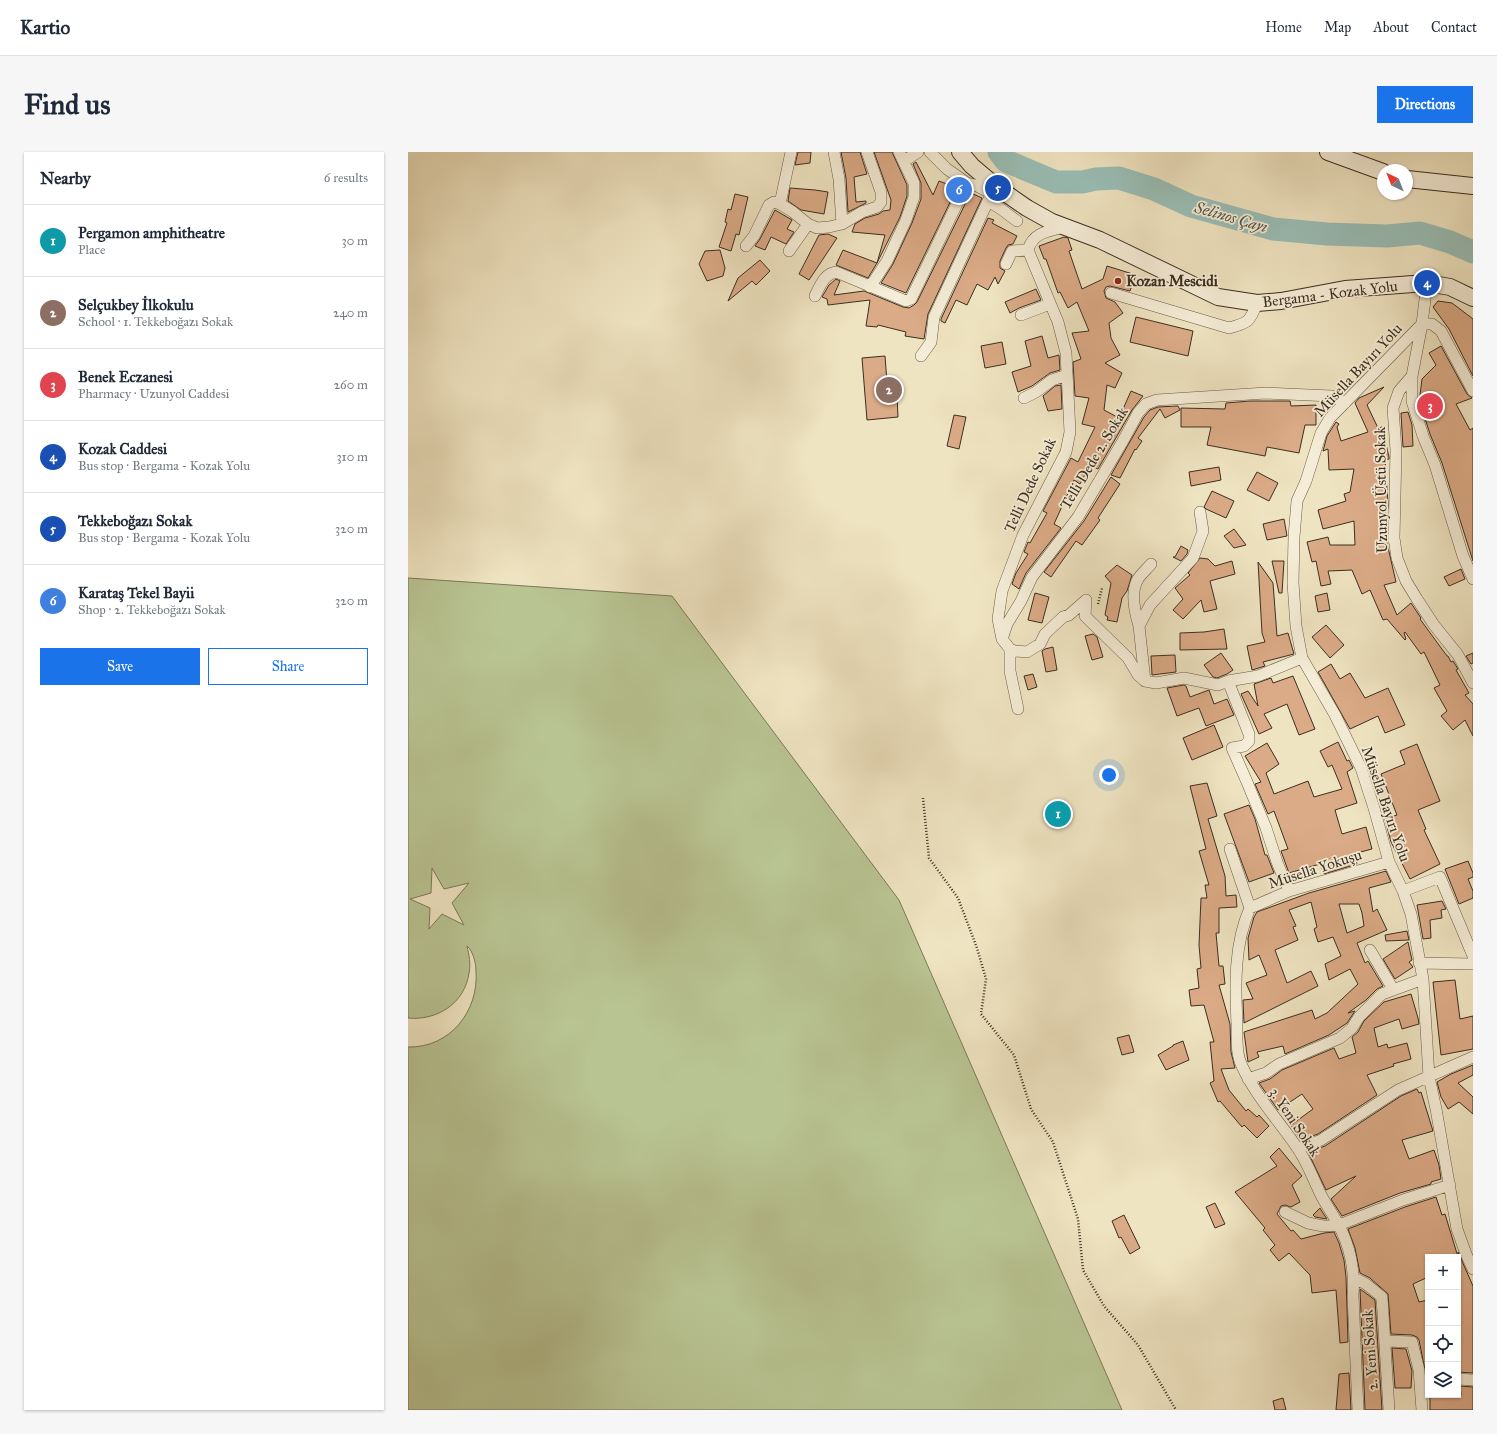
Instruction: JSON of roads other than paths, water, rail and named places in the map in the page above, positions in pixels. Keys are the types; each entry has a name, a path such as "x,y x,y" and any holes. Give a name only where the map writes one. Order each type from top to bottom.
{"main road":[{"name":"Bergama - Kozak Yolu","path":"960,152 993,195 1027,208 1052,222 1100,240 1218,297 1257,303 1281,301 1345,289 1427,283 1450,287 1473,298"},
{"path":"1328,152 1377,170"},
{"path":"1413,180 1473,186"}],"street":[{"path":"780,204 791,152"},
{"path":"834,152 839,179 842,224"},
{"path":"746,246 754,236 769,205 774,202 794,212 808,224 817,228 842,224 862,212 877,208 881,202 881,192 867,152"},
{"path":"870,287 887,261 906,220 914,197 914,183 902,156 918,152"},
{"path":"930,152 947,169 968,183 993,195 1001,209 1017,221"},
{"path":"815,296 824,278 830,273 836,272 906,301 911,299 968,183"},
{"path":"921,356 931,342 934,317 993,195"},
{"path":"789,251 808,224"},
{"path":"1006,264 1030,244 1038,234 1064,227"},
{"name":"Telli Dede Sokak","path":"1002,639 998,619 1002,591 1011,563 1023,534 1066,452 1070,432 1066,353 1058,322 1021,250"},
{"path":"1427,283 1422,324 1412,376 1412,401 1423,436 1435,465 1463,556 1473,579"},
{"path":"1111,293 1229,328 1244,324 1252,318 1257,303"},
{"path":"1021,315 1050,304"},
{"path":"1422,324 1432,324 1441,331 1473,391"},
{"name":"Müsella Bayırı Yolu","path":"1422,324 1330,418 1321,433 1306,481 1297,501 1294,537 1293,583 1296,626 1302,658 1335,715 1361,768 1389,862 1403,891 1411,914 1423,979 1429,1077 1457,1229 1473,1269"},
{"path":"1024,398 1036,392 1052,380 1067,375"},
{"name":"Uzunyol Üstü Sokak","path":"1412,376 1399,391 1393,408 1396,450 1394,538 1397,558 1406,581 1434,625 1458,655 1473,683"},
{"name":"Telli Dede 2. Sokak","path":"1002,639 1007,624 1021,601 1032,577 1078,517 1138,413 1146,404 1157,400 1266,393 1332,396 1345,403"},
{"path":"1139,626 1150,605 1193,558 1203,531 1200,512"},
{"path":"1145,680 1139,626 1135,613 1135,590 1138,580 1151,564"},
{"path":"1002,639 1010,649 1027,652 1040,644 1044,634 1063,617 1069,615 1086,600 1085,616 1128,658 1138,675 1145,680 1156,683 1184,678 1218,686 1228,681 1258,676 1302,658"},
{"path":"1010,649 1010,671 1018,709"},
{"path":"1228,681 1249,734 1248,741 1244,746 1232,748 1266,828 1277,862 1290,891"},
{"path":"1230,849 1250,908"},
{"name":"Müsella Yokuşu","path":"1250,908 1290,891 1389,862"},
{"path":"1403,891 1440,877 1473,956"},
{"name":"3. Yeni Sokak","path":"1250,908 1243,924 1238,955 1235,992 1237,1048 1241,1065 1248,1079 1298,1149 1323,1200 1339,1225 1347,1245 1354,1278 1353,1294 1358,1410"},
{"path":"1370,950 1393,989"},
{"path":"1419,963 1473,964"},
{"path":"1248,1079 1266,1073 1279,1064 1340,1038 1352,1028 1359,1017 1382,994 1423,979"},
{"path":"1298,1149 1321,1140 1398,1090 1473,1057"},
{"path":"1285,1212 1308,1223 1323,1226 1339,1225 1403,1200 1450,1185"},
{"name":"2. Yeni Sokak","path":"1354,1278 1366,1284 1382,1297 1386,1341 1389,1410"},
{"path":"1386,1341 1412,1342 1419,1370 1424,1380 1422,1410"},
{"path":"1461,1380 1473,1380"}],"waterway":[{"name":"Selinos Çayı","path":"999,152 1006,161 1056,182 1082,182 1096,179 1119,178 1154,189 1191,206 1273,229 1327,234 1387,236 1420,233 1450,242 1473,252"}],"place":[{"name":"Tekkeboğazı Sokak","path":"998,188"},
{"name":"Karataş Tekel Bayii","path":"959,190"},
{"name":"Kozan Mescidi","path":"1118,281"},
{"name":"Kozak Caddesi","path":"1427,283"},
{"name":"Selçukbey İlkokulu","path":"889,390"},
{"name":"Benek Eczanesi","path":"1430,406"},
{"name":"Pergamon amphitheatre","path":"1058,814"}]}
